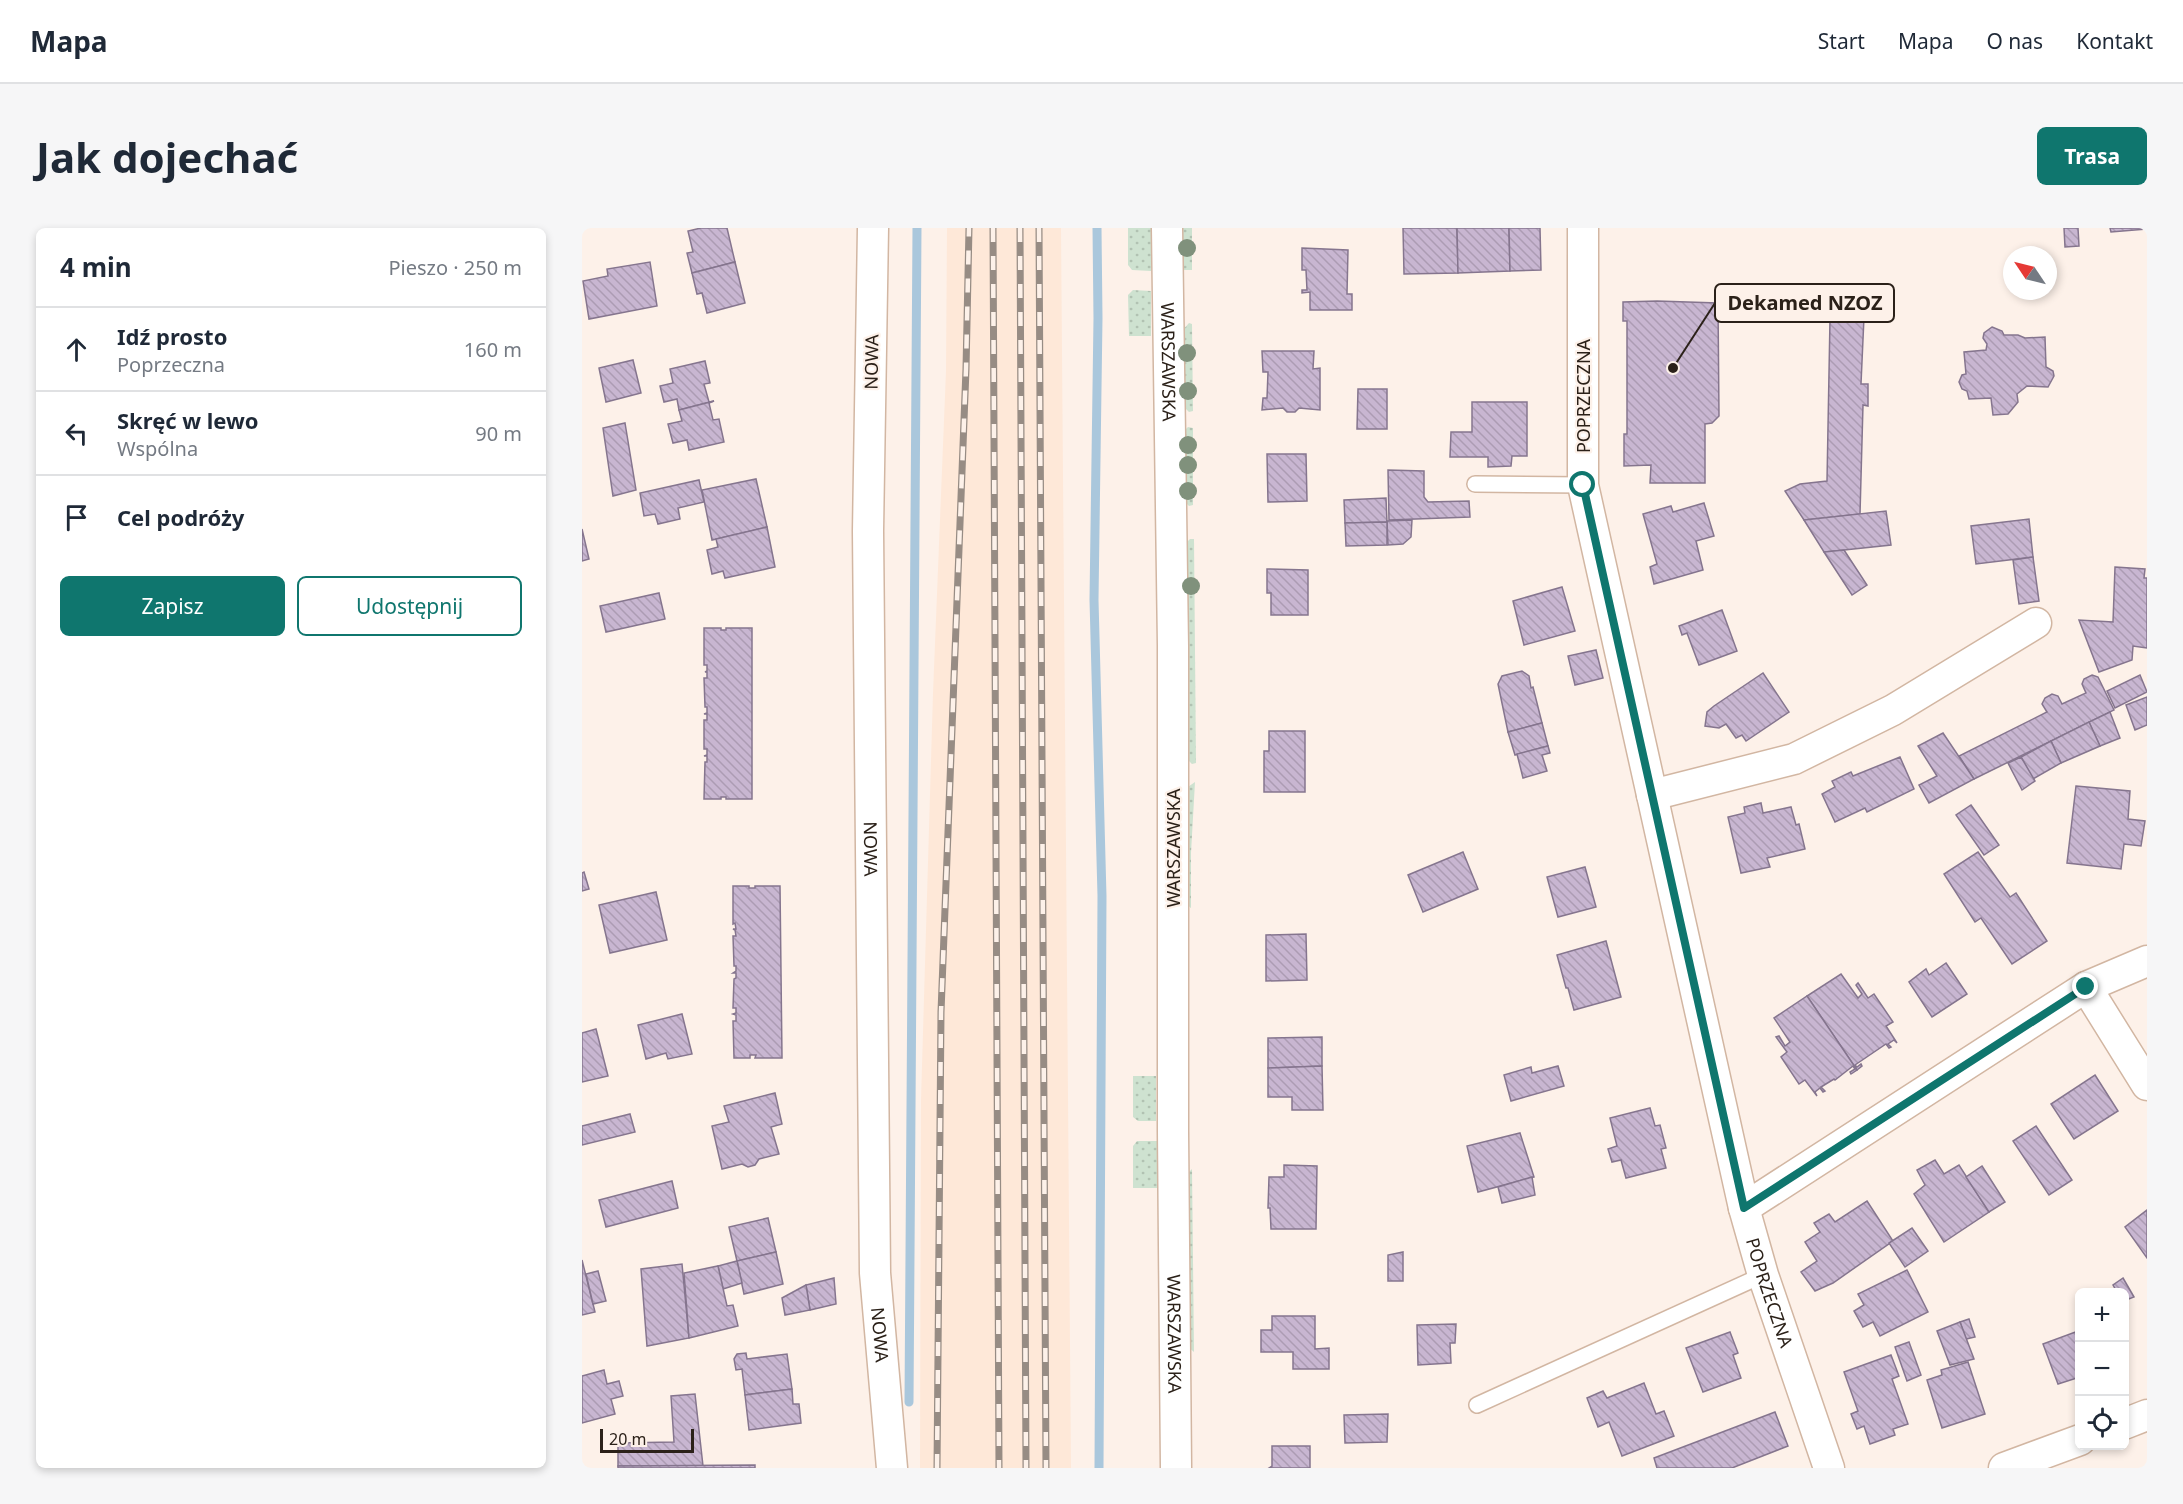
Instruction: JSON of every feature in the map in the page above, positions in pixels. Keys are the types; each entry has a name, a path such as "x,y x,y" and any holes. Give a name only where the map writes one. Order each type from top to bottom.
{"street":[{"name":"NOWA","path":"873,228 868,531 875,1274 892,1468"},
{"name":"WARSZAWSKA","path":"1167,228 1173,646 1176,1468"},
{"name":"POPRZECZNA","path":"1583,228 1583,485 1744,1208 1763,1275 1829,1468"},
{"path":"1652,795 1794,759 1893,710 2036,623"},
{"path":"1744,1208 2086,987 2147,961"},
{"path":"2086,987 2147,1085"},
{"path":"2129,1422 2147,1415"},
{"path":"2004,1468 2075,1441"}],"lane":[{"path":"1475,484 1583,485"},
{"path":"1477,1405 1763,1275"}],"shaded area":[{"path":"947,228 1061,228 1071,1468 920,1468 921,1100 933,693 946,371"}],"green space":[{"path":"1128,228 1151,228 1151,271 1132,270 1128,265"},
{"path":"1182,228 1192,228 1192,270 1183,270"},
{"path":"1133,290 1151,291 1151,336 1129,336 1128,295"},
{"path":"1189,323 1192,324 1193,411 1189,412 1182,405 1182,331"},
{"path":"1188,427 1193,428 1193,505 1189,506 1183,500 1182,433"},
{"path":"1190,539 1194,539 1196,763 1192,764 1185,757 1183,546"},
{"path":"1195,782 1191,908 1185,903 1185,789"},
{"path":"1133,1076 1156,1076 1156,1121 1138,1121 1133,1117"},
{"path":"1137,1141 1158,1141 1158,1188 1133,1188 1133,1146"},
{"path":"1192,1169 1194,1352 1188,1347 1188,1173"}],"building":[{"path":"701,228 727,228 735,262 692,273 687,253 693,252 688,231"},
{"path":"1403,228 1457,228 1458,273 1404,274"},
{"path":"1457,228 1509,228 1510,271 1458,273"},
{"path":"1509,228 1540,228 1541,270 1510,271"},
{"path":"2064,228 2078,228 2079,246 2065,247"},
{"path":"2110,228 2147,228 2147,229 2111,232"},
{"path":"1302,248 1348,250 1347,294 1352,294 1352,310 1310,310 1310,292 1302,293 1302,290 1307,290 1306,270 1302,270"},
{"path":"650,262 657,306 589,319 583,281 608,276 607,269"},
{"path":"735,262 745,303 707,313 702,293 697,294 692,273"},
{"path":"1623,302 1718,303 1719,416 1712,423 1705,424 1705,483 1650,483 1651,465 1624,466 1624,434 1627,434 1627,321 1623,321"},
{"path":"1854,317 1864,317 1861,384 1868,384 1868,406 1863,405 1860,514 1804,520 1785,491 1800,484 1827,481 1830,319 1854,320"},
{"path":"1992,327 2002,331 2004,335 2018,335 2025,338 2045,337 2046,367 2053,371 2054,376 2048,387 2027,386 2017,394 2018,402 2008,414 1993,415 1991,398 1969,399 1967,391 1962,389 1959,382 1962,375 1966,374 1964,352 1986,350 1984,333"},
{"path":"1262,351 1314,351 1313,369 1320,368 1320,410 1299,408 1295,412 1287,412 1283,408 1262,410 1263,398 1267,398 1268,372 1263,372"},
{"path":"633,360 641,393 606,402 599,368"},
{"path":"705,361 710,383 704,384 709,402 714,401 679,410 677,399 664,402 660,386 673,383 670,369"},
{"path":"1358,389 1387,389 1387,429 1357,429"},
{"path":"714,401 709,403 713,420 719,419 724,442 689,450 687,440 673,443 668,424 682,421 679,410"},
{"path":"1472,402 1527,402 1527,456 1512,456 1511,466 1488,467 1488,457 1450,457 1451,432 1472,432"},
{"path":"625,423 636,490 613,496 603,428"},
{"path":"1267,454 1306,454 1307,501 1268,502"},
{"path":"1388,470 1424,471 1424,497 1428,502 1469,501 1470,517 1389,520"},
{"path":"756,479 767,527 712,540 702,490"},
{"path":"699,480 704,502 678,508 680,519 658,524 655,514 644,516 640,493"},
{"path":"1386,498 1387,522 1345,523 1344,500"},
{"path":"1704,503 1714,536 1696,541 1703,570 1654,584 1650,567 1657,564 1643,514 1671,506 1673,512"},
{"path":"1886,511 1891,545 1824,552 1804,520"},
{"path":"2029,519 2033,557 1976,564 1971,526"},
{"path":"1412,520 1411,537 1403,544 1388,545 1387,521"},
{"path":"1387,522 1387,545 1346,546 1345,523"},
{"path":"767,527 775,567 725,578 723,571 712,574 707,550 718,547 716,539"},
{"path":"582,529 589,559 582,561"},
{"path":"1844,550 1867,585 1852,595 1824,552"},
{"path":"2033,557 2039,601 2019,604 2013,560"},
{"path":"2115,567 2145,569 2147,648 2133,646 2132,660 2099,672 2079,620 2113,622"},
{"path":"1267,569 1308,570 1308,615 1271,615 1271,593 1267,593"},
{"path":"1562,587 1575,631 1524,645 1513,601"},
{"path":"659,593 665,619 606,632 600,606"},
{"path":"1722,610 1737,651 1699,665 1687,633 1682,635 1679,626"},
{"path":"704,628 726,630 726,628 752,628 752,799 721,797 721,799 704,799 707,756 704,756 707,755 707,749 704,749 704,720 707,720 707,714 704,714 707,713 707,707 705,707 704,678 707,678 707,672 705,672 707,665 704,665"},
{"path":"1596,650 1603,678 1575,685 1568,656"},
{"path":"1522,671 1529,676 1542,723 1508,732 1498,684 1502,676"},
{"path":"1763,673 1789,712 1746,741 1742,735 1736,738 1726,724 1719,728 1705,726 1707,712"},
{"path":"2092,675 2098,677 2114,710 1974,779 1959,756 2047,712 2042,704 2045,698 2052,694 2058,696 2062,704 2086,693 2082,684 2084,679"},
{"path":"2140,675 2147,692 2115,708 2107,691"},
{"path":"2147,697 2147,725 2135,730 2126,705"},
{"path":"2110,712 2120,738 2100,746 2089,722"},
{"path":"2089,722 2100,746 2061,763 2051,741"},
{"path":"1542,723 1548,746 1515,755 1508,732"},
{"path":"1269,731 1305,731 1305,792 1264,792 1264,751 1269,751"},
{"path":"1943,733 1974,779 1929,803 1919,785 1937,776 1918,746"},
{"path":"2051,741 2061,763 2033,779 2021,757"},
{"path":"1548,746 1550,753 1542,755 1547,771 1523,778 1517,754"},
{"path":"1900,757 1914,789 1867,812 1865,808 1835,822 1822,794 1835,787 1832,781 1851,772 1853,776"},
{"path":"2021,757 2035,781 2022,790 2008,763"},
{"path":"2076,786 2130,791 2128,819 2145,821 2141,846 2124,844 2121,869 2067,863"},
{"path":"1761,803 1763,813 1791,807 1796,825 1799,824 1805,849 1767,858 1770,867 1741,873 1728,817 1745,813 1744,807"},
{"path":"1971,805 1999,845 1984,855 1956,815"},
{"path":"1463,852 1478,889 1423,912 1408,875"},
{"path":"1978,852 2010,897 2016,893 2047,941 2012,964 1981,918 1975,922 1944,874"},
{"path":"1585,867 1596,907 1558,917 1547,877"},
{"path":"584,872 589,889 582,891 582,873"},
{"path":"733,886 755,888 755,886 780,886 782,1058 755,1058 756,1055 750,1055 750,1058 734,1058 733,1021 736,1021 736,1015 733,1014 736,1013 736,1008 733,1008 736,973 733,973 736,971 736,966 734,966 733,936 736,936 733,929 736,929 735,923 733,924"},
{"path":"656,892 667,940 610,953 599,905"},
{"path":"1306,934 1307,980 1266,981 1266,935"},
{"path":"1606,941 1621,997 1574,1010 1557,955"},
{"path":"1946,963 1967,994 1932,1017 1909,982 1926,969 1929,975"},
{"path":"1841,974 1858,998 1862,994 1856,985 1858,983 1868,998 1874,994 1893,1022 1886,1026 1897,1043 1894,1040 1888,1044 1891,1047 1889,1048 1886,1044 1855,1065 1857,1067 1861,1064 1862,1066 1857,1070 1807,996"},
{"path":"1807,996 1857,1070 1851,1074 1850,1072 1855,1069 1853,1066 1835,1080 1821,1087 1825,1091 1823,1092 1820,1088 1815,1092 1817,1096 1805,1080 1799,1084 1781,1057 1787,1052 1776,1037 1779,1036 1785,1046 1790,1042 1774,1018"},
{"path":"682,1014 692,1054 668,1059 666,1053 646,1059 638,1025"},
{"path":"596,1029 608,1076 582,1082 582,1033"},
{"path":"1322,1037 1322,1066 1268,1068 1268,1038"},
{"path":"1322,1066 1323,1110 1292,1110 1292,1097 1268,1097 1268,1068"},
{"path":"1558,1066 1564,1086 1511,1101 1504,1075 1531,1067 1532,1073"},
{"path":"2095,1075 2118,1111 2074,1139 2051,1104"},
{"path":"775,1093 782,1124 771,1127 779,1154 759,1159 755,1165 748,1167 742,1164 722,1169 712,1126 729,1122 724,1106"},
{"path":"1650,1108 1655,1126 1660,1125 1666,1148 1661,1149 1666,1168 1626,1178 1621,1160 1612,1162 1608,1149 1617,1146 1610,1118"},
{"path":"630,1114 635,1132 582,1145 582,1126"},
{"path":"2036,1126 2072,1180 2049,1195 2013,1141"},
{"path":"1520,1133 1534,1177 1478,1192 1467,1146"},
{"path":"1935,1160 1944,1174 1959,1165 1989,1212 1944,1242 1914,1194 1925,1185 1917,1170"},
{"path":"1284,1165 1317,1166 1316,1229 1271,1229 1270,1208 1268,1208 1269,1177 1284,1177"},
{"path":"1982,1166 2005,1202 1989,1212 1966,1177"},
{"path":"1532,1177 1535,1195 1502,1203 1498,1187"},
{"path":"672,1181 678,1208 606,1227 599,1200"},
{"path":"1867,1201 1893,1241 1833,1283 1815,1291 1801,1272 1817,1261 1805,1242 1820,1232 1814,1223 1829,1214 1835,1222"},
{"path":"2147,1210 2147,1258 2125,1227"},
{"path":"768,1218 776,1252 737,1261 729,1227"},
{"path":"1912,1228 1928,1251 1905,1267 1889,1243"},
{"path":"776,1252 783,1284 744,1294 737,1261"},
{"path":"1403,1252 1403,1281 1388,1281 1388,1255"},
{"path":"582,1260 595,1312 582,1315"},
{"path":"737,1261 742,1283 723,1289 718,1266"},
{"path":"682,1264 689,1338 647,1346 641,1269"},
{"path":"718,1266 727,1306 733,1305 738,1326 689,1338 684,1273"},
{"path":"1907,1270 1928,1312 1880,1336 1873,1322 1863,1327 1854,1311 1864,1305 1858,1294"},
{"path":"598,1271 606,1301 593,1304 586,1274"},
{"path":"834,1278 836,1304 810,1310 806,1285"},
{"path":"2123,1278 2129,1288 2115,1288 2113,1285"},
{"path":"806,1285 810,1310 785,1315 782,1298"},
{"path":"2129,1288 2134,1297 2129,1299"},
{"path":"1272,1316 1315,1316 1315,1349 1329,1348 1329,1369 1293,1369 1293,1352 1261,1352 1261,1330 1272,1330"},
{"path":"1969,1319 1975,1337 1966,1339 1960,1322"},
{"path":"1960,1322 1974,1359 1950,1365 1937,1331"},
{"path":"1456,1324 1455,1343 1450,1343 1451,1363 1418,1365 1417,1325"},
{"path":"1730,1332 1738,1353 1733,1355 1741,1378 1703,1392 1686,1348"},
{"path":"2075,1332 2075,1379 2058,1384 2043,1344"},
{"path":"1909,1342 1921,1375 1907,1381 1895,1347"},
{"path":"746,1353 747,1359 787,1354 792,1389 745,1395 742,1369 736,1370 734,1359 737,1354"},
{"path":"1891,1355 1899,1376 1892,1379 1908,1424 1893,1429 1895,1435 1870,1444 1864,1426 1857,1429 1851,1414 1858,1411 1844,1372"},
{"path":"1968,1362 1985,1414 1942,1428 1927,1380 1942,1375 1941,1370"},
{"path":"604,1370 607,1384 619,1381 623,1396 611,1399 615,1414 582,1423 582,1376"},
{"path":"1644,1383 1656,1414 1664,1411 1674,1436 1622,1456 1609,1422 1598,1427 1587,1398 1603,1391 1607,1398"},
{"path":"792,1389 793,1404 799,1404 801,1423 749,1430 745,1395"},
{"path":"695,1394 703,1466 618,1466 618,1443 674,1442 671,1396"},
{"path":"1775,1412 1788,1446 1732,1468 1657,1468 1654,1458"},
{"path":"1388,1414 1387,1442 1345,1443 1344,1415"},
{"path":"1272,1446 1310,1446 1310,1468 1269,1468 1272,1466"},
{"path":"755,1465 755,1468 618,1468 618,1466"}],"waterway":[{"path":"909,1402 917,228"},
{"path":"1097,228 1094,600 1102,896 1099,1468"}],"railway":[{"path":"937,1468 941,1012 966,369 969,228"},
{"path":"993,228 999,1468"},
{"path":"1020,228 1026,1468"},
{"path":"1039,228 1046,1468"}],"place":[{"name":"Dekamed NZOZ","path":"1673,368"}],"route":[{"path":"1583,485 1744,1208 2086,987"}]}
